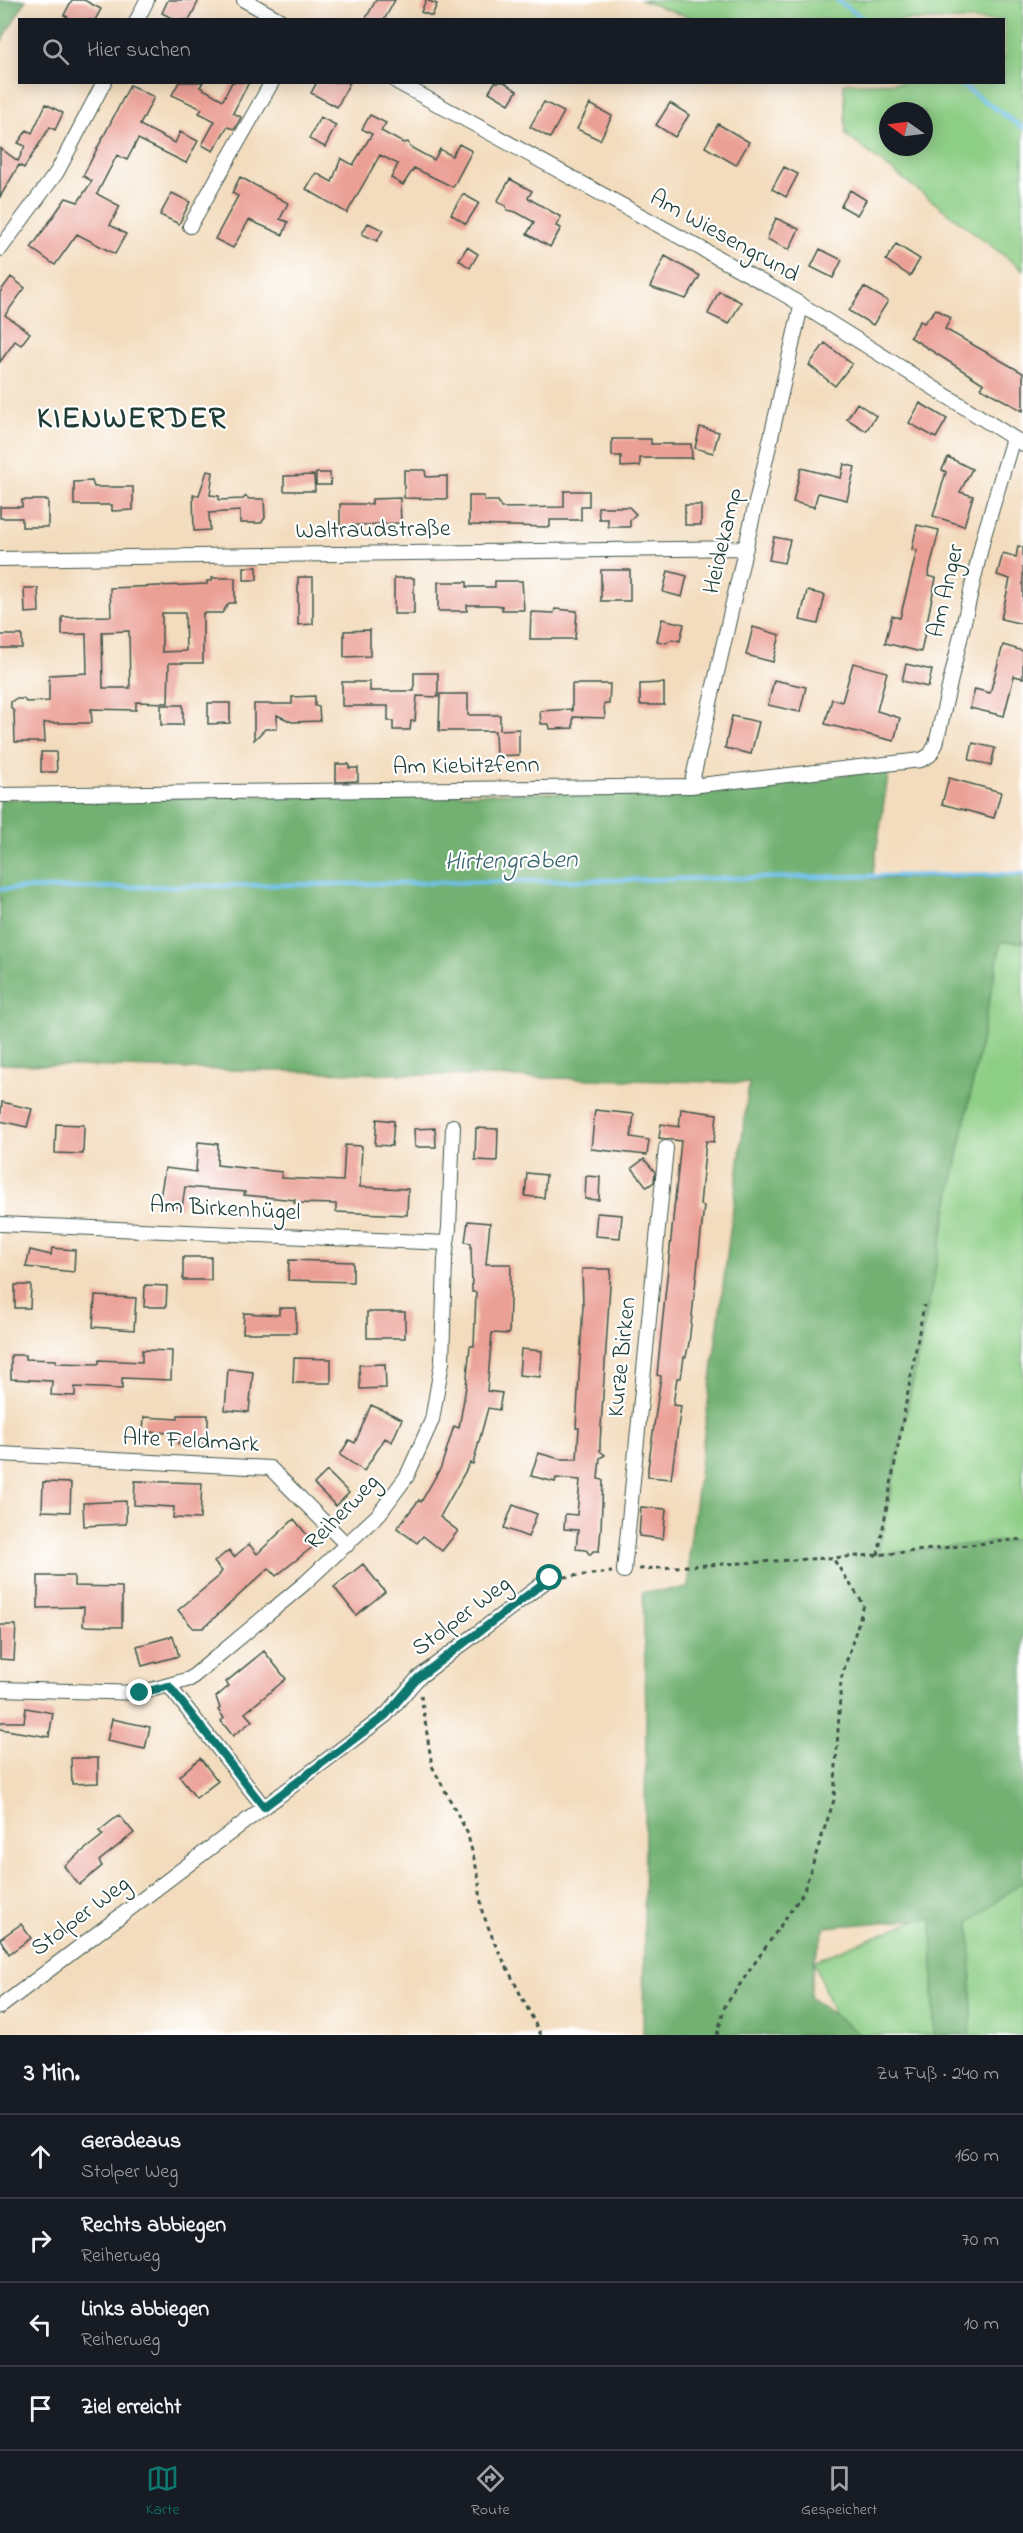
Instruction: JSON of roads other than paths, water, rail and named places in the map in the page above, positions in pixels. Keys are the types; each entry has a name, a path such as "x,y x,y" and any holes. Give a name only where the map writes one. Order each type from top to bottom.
{"street":[{"path":"138,18 147,0"},
{"path":"244,0 276,18"},
{"path":"0,249 57,172 103,84"},
{"path":"190,226 271,84"},
{"name":"Am Wiesengrund","path":"401,84 784,294 1018,441"},
{"name":"Heidekamp","path":"691,786 713,681 801,306"},
{"name":"Am Anger","path":"930,756 936,744 983,539 1018,441"},
{"name":"Waltraudstraße","path":"0,559 746,548"},
{"name":"Am Kiebitzfenn","path":"0,795 691,786 908,763 930,756"},
{"name":"Reiherweg","path":"0,1689 140,1693 190,1679 348,1545 379,1514 407,1476 432,1420 442,1362 453,1126"},
{"name":"Kurze Birken","path":"624,1571 666,1148"},
{"name":"Am Birkenhügel","path":"0,1224 447,1243"},
{"name":"Alte Feldmark","path":"0,1454 270,1468 348,1545"},
{"name":"Stolper Weg","path":"0,2007 386,1715 418,1678 550,1578"},
{"path":"169,1686 264,1807"}],"waterway":[{"path":"837,0 862,18"},
{"path":"960,84 1023,128"},
{"name":"Hirtengraben","path":"0,889 1023,874"}],"district":[{"name":"KIENWERDER","path":"132,420"}]}
